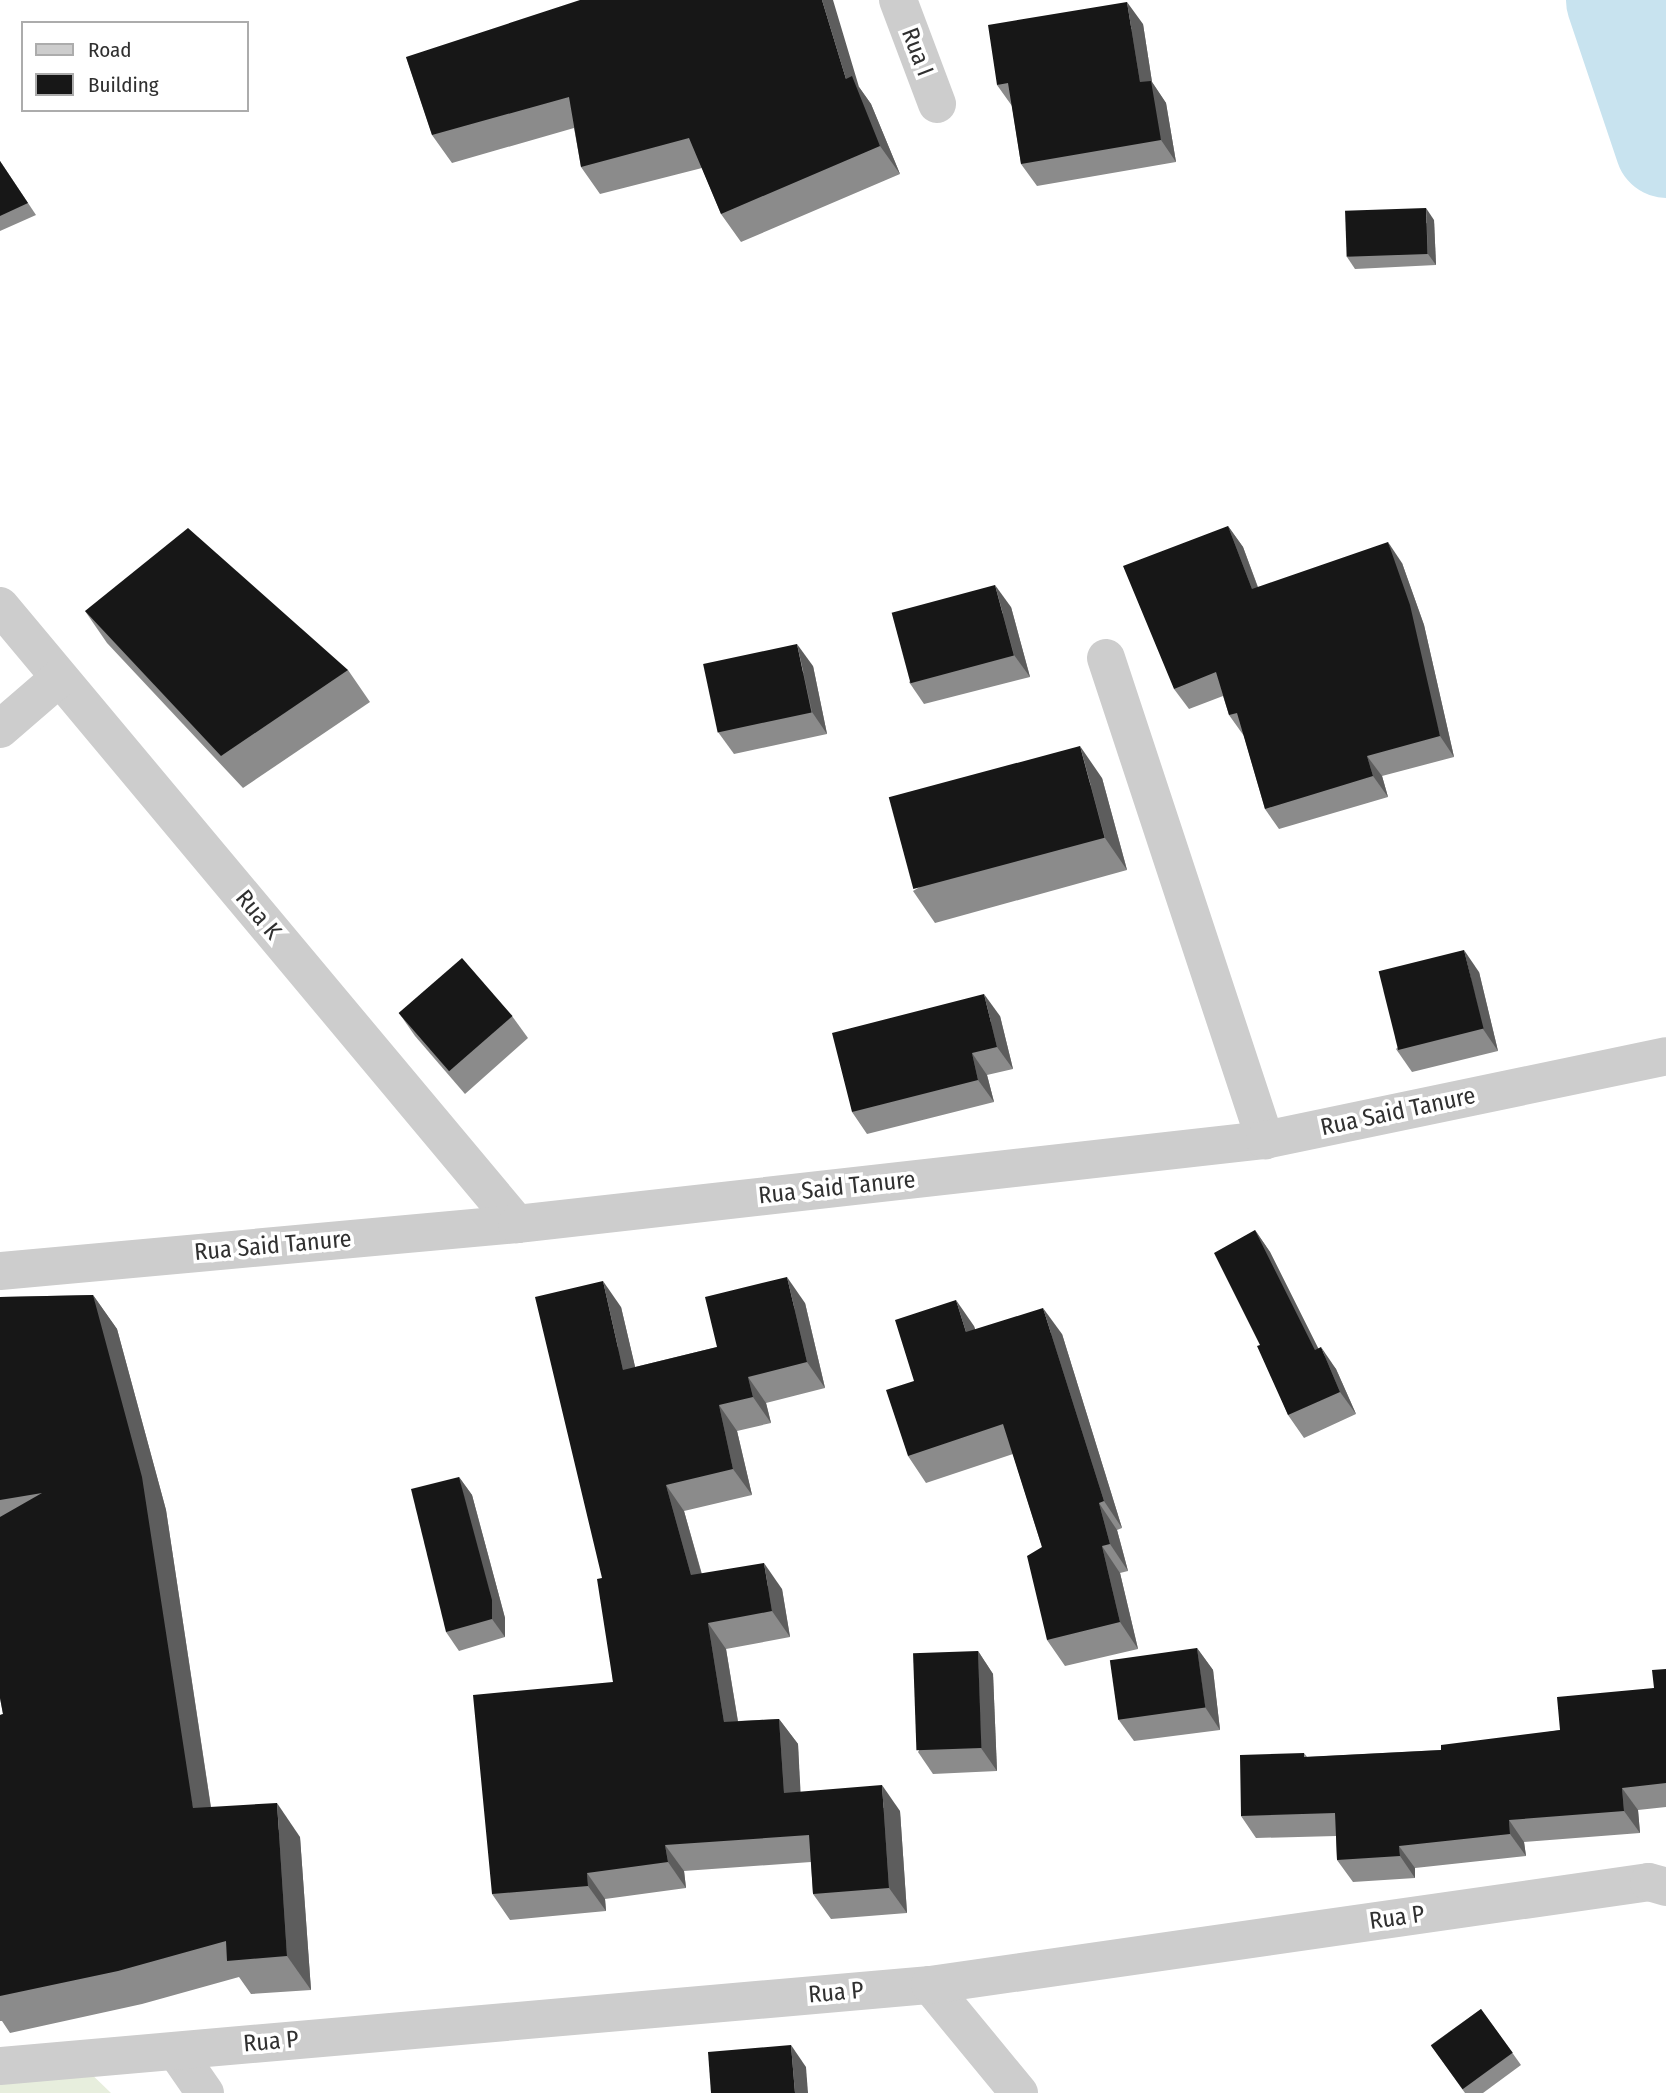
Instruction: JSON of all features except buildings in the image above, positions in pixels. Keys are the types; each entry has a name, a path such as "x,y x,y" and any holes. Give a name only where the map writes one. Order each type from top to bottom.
{"street":[{"name":"Rua I","path":"898,0 937,104"},
{"name":"Rua K","path":"0,606 517,1224"},
{"path":"1107,658 1265,1140"},
{"path":"0,729 59,678"},
{"name":"Rua Said Tanure","path":"0,1271 517,1224 1265,1140 1666,1056"},
{"name":"Rua P","path":"0,2066 930,1985 1649,1882 1666,1887"},
{"path":"930,1985 1020,2093"},
{"path":"176,2051 205,2093"}],"green space":[{"path":"82,2065 111,2093 0,2093 0,2073"}],"waterway":[{"path":"1617,0 1666,146"}]}
